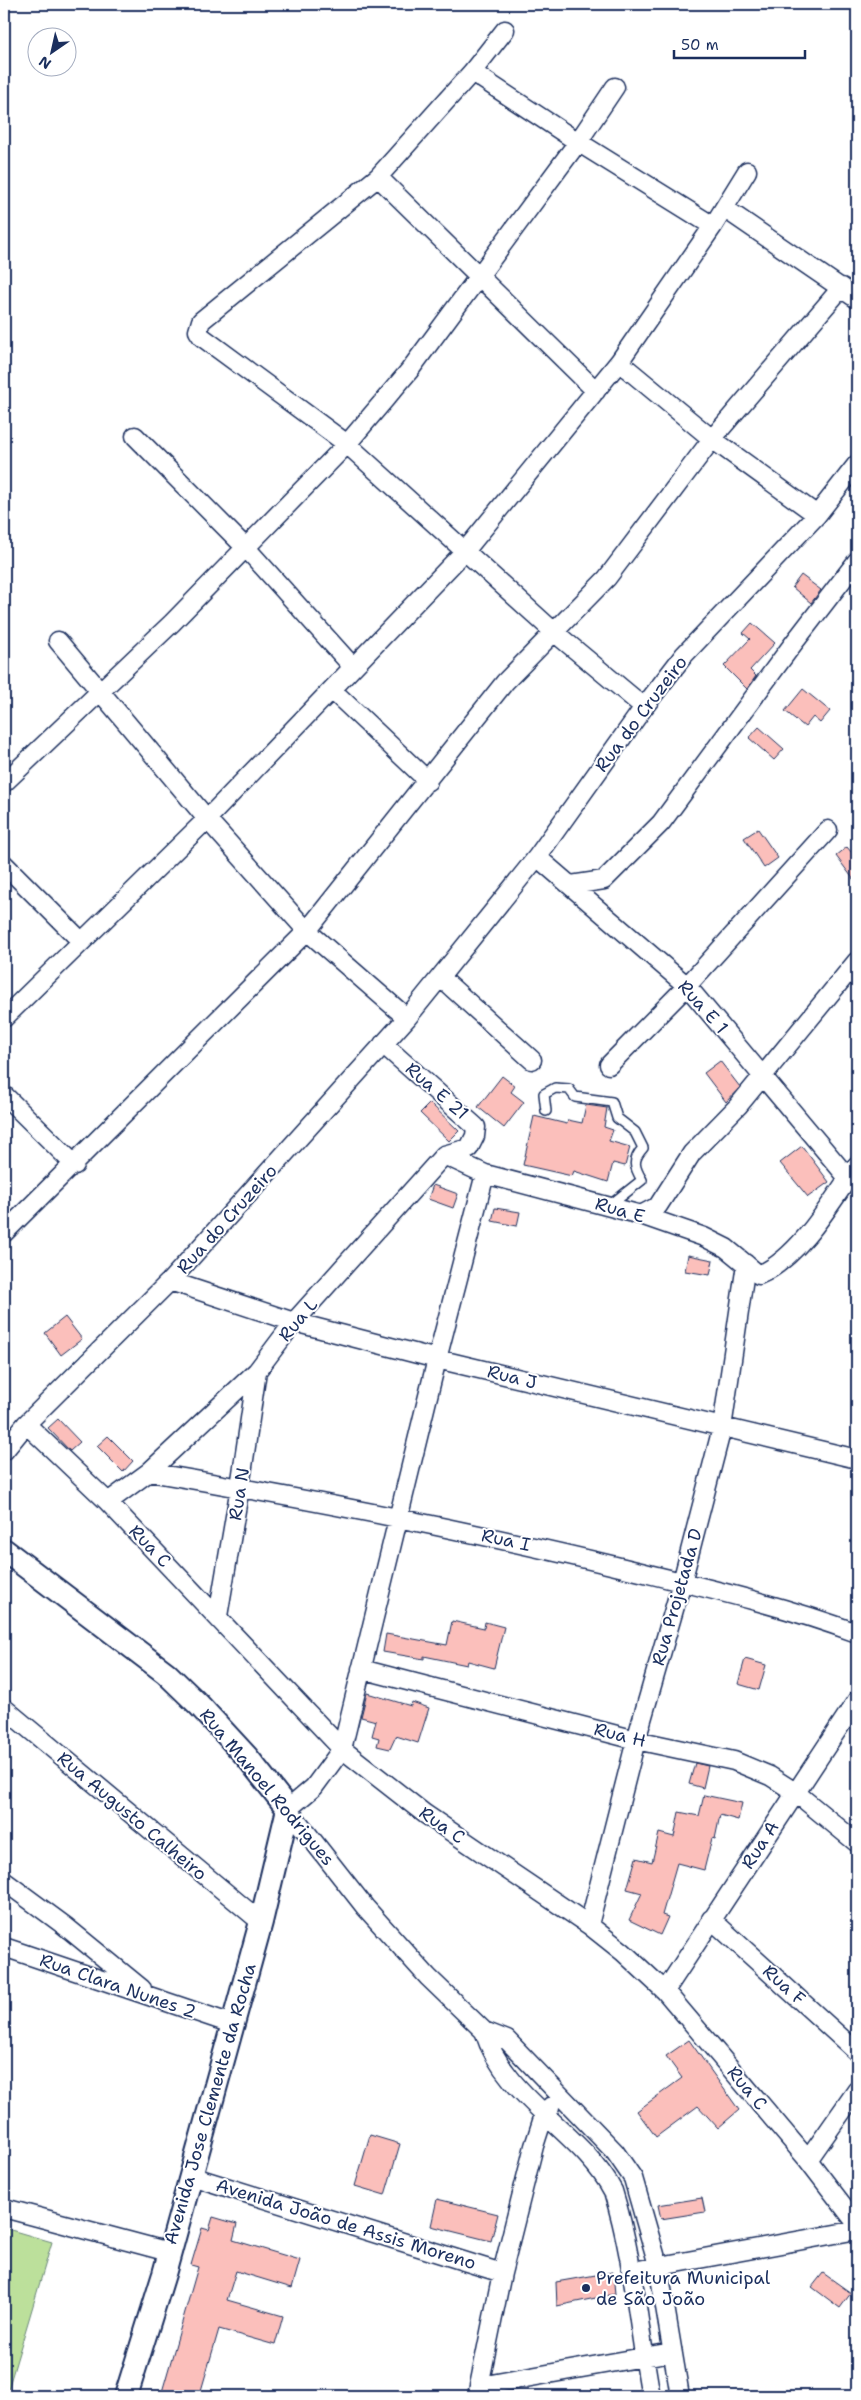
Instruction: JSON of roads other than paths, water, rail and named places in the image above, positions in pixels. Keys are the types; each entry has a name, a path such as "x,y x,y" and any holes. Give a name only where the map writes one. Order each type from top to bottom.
{"street":[{"path":"505,30 472,72 378,177 201,321 198,328 202,337 347,444 554,632 644,707"},
{"path":"472,72 578,142 713,226"},
{"path":"4,783 102,691 247,549 347,444 409,371 578,142 615,86"},
{"path":"4,1018 207,819 465,551 619,362 713,226 747,171"},
{"path":"378,177 478,278 596,391"},
{"path":"724,208 857,299"},
{"path":"4,1233 306,931 428,781 505,682 607,578 712,439 842,287"},
{"path":"619,362 712,439 817,515"},
{"path":"135,436 247,549 353,668"},
{"name":"Rua do Cruzeiro","path":"4,1451 26,1424 170,1281 408,1018 537,857 644,707 684,655 817,515 857,464"},
{"path":"571,885 604,880 661,823 793,644 857,561"},
{"path":"58,641 102,691 207,819 306,931 408,1018"},
{"path":"332,690 428,781"},
{"path":"609,1065 687,986 828,830"},
{"name":"Rua E 1","path":"537,857 687,986 763,1076 853,1172"},
{"path":"4,864 81,942"},
{"path":"641,1215 658,1206 692,1153 726,1120 857,961"},
{"path":"440,978 532,1060"},
{"name":"Rua E 21","path":"383,1044 476,1127 476,1136 469,1148 444,1155"},
{"path":"4,1095 75,1164"},
{"path":"288,1809 314,1787 342,1749 400,1518 437,1359 485,1174 444,1155"},
{"name":"Rua L","path":"108,1502 149,1472 257,1371 294,1322 444,1155"},
{"name":"Rua E","path":"485,1174 641,1215 715,1242 759,1275 776,1265 813,1227 853,1172"},
{"name":"Rua Projetada D","path":"589,1925 636,1740 682,1582 722,1428 746,1264"},
{"name":"Rua J","path":"170,1281 294,1322 437,1359 857,1459"},
{"name":"Rua N","path":"218,1616 257,1371"},
{"name":"Rua C","path":"26,1424 108,1502 342,1749 424,1814 589,1925 623,1952 665,1991 808,2160 857,2224"},
{"name":"Rua I","path":"149,1472 240,1487 528,1545 682,1582 821,1620 857,1633"},
{"name":"Rua Manoel Rodrigues","path":"4,1550 166,1673 236,1745 366,1908 428,1977 484,2031"},
{"name":"Rua H","path":"362,1669 636,1740 724,1757 770,1776 795,1792 857,1843"},
{"name":"Rua A","path":"665,1991 857,1700"},
{"name":"Rua Augusto Calheiro","path":"4,1708 261,1922"},
{"name":"Avenida Jose Clemente da Rocha","path":"126,2396 191,2176 261,1922 288,1809"},
{"path":"4,1881 65,1926 152,1997"},
{"name":"Rua F","path":"711,1919 857,2052"},
{"path":"4,1933 9,1949"},
{"name":"Rua Clara Nunes 2","path":"9,1949 232,2024"},
{"path":"484,2031 507,2040 615,2152 633,2178 658,2265 680,2396"},
{"path":"484,2031 497,2061 544,2116 588,2157 607,2179 618,2205 633,2271 651,2396"},
{"path":"808,2160 857,2090"},
{"path":"558,2094 544,2116 502,2273 478,2391 672,2352"},
{"name":"Avenida João de Assis Moreno","path":"191,2176 502,2273"},
{"path":"4,2208 169,2252"},
{"path":"633,2271 857,2230"}],"lane":[{"path":"546,1111 544,1094 555,1088 569,1089 575,1097 612,1102 616,1118 635,1132 643,1148 636,1156 634,1167 642,1180 609,1206"}],"place":[{"name":"Prefeitura Municipal de São João","path":"586,2288"}]}
